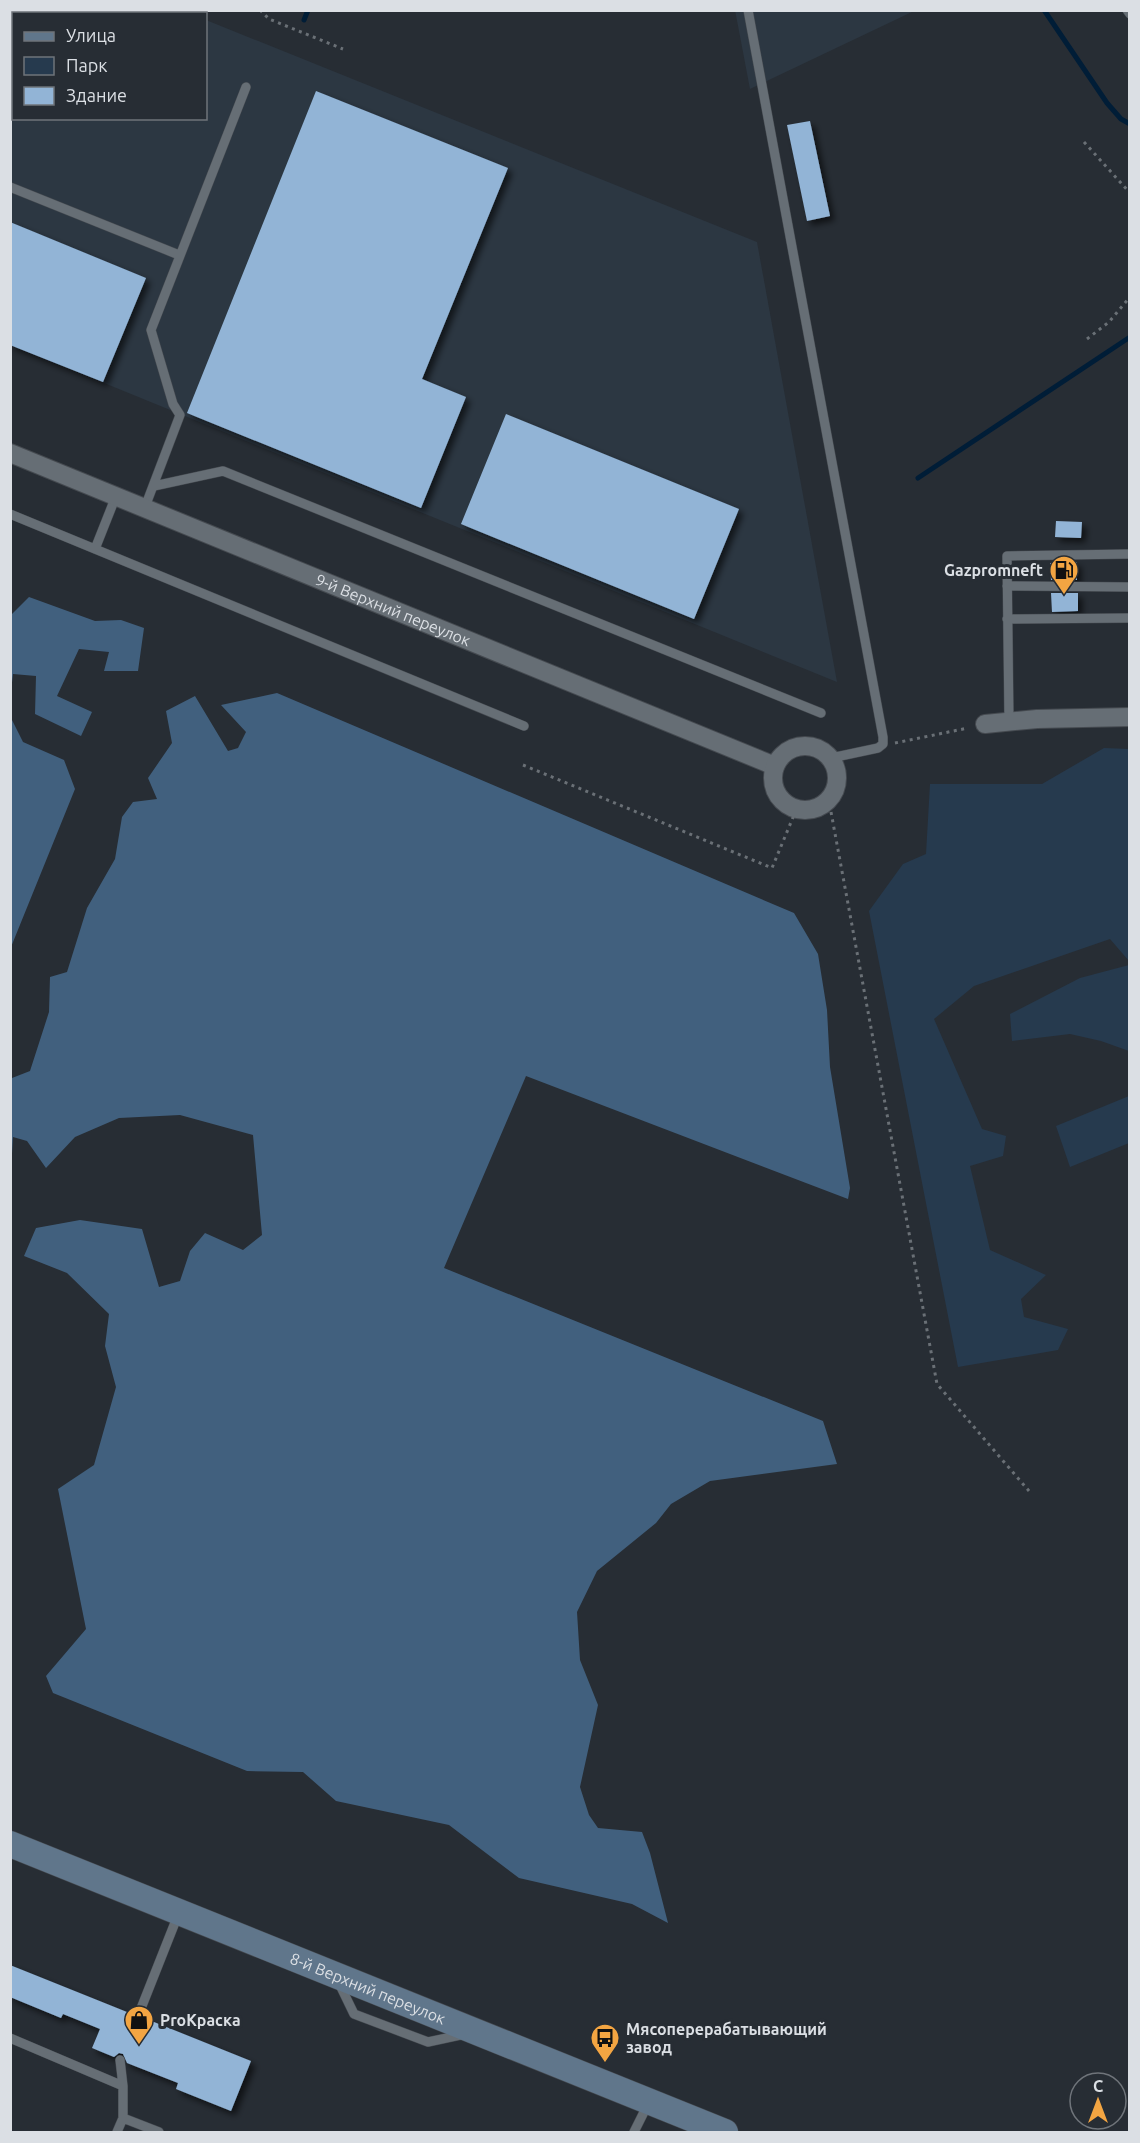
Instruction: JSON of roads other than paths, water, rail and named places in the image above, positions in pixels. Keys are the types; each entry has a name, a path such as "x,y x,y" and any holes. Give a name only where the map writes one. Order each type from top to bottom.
{"street":[{"name":"9-й Верхний переулок","path":"10,453 776,766"},
{"path":"985,724 1009,721 1130,717"},
{"path":"808,746 820,749 831,758 837,770 837,783 832,796 823,805 810,810 797,809 785,803 776,792 773,779 776,766 783,755 794,748 808,746"},
{"name":"8-й Верхний переулок","path":"10,1844 725,2133"}],"lane":[{"path":"748,10 883,737 883,744 878,748 831,758"},
{"path":"145,507 180,415 173,405 151,330 246,87"},
{"path":"10,188 179,255"},
{"path":"154,486 223,471 821,713"},
{"path":"95,549 116,496"},
{"path":"10,514 524,726"},
{"path":"1009,721 1006,556 1130,554"},
{"path":"1007,586 1130,587"},
{"path":"1007,619 1130,618"},
{"path":"138,2016 178,1912"},
{"path":"10,2038 123,2086"},
{"path":"117,2133 123,2118 120,2060"},
{"path":"634,2133 649,2102"},
{"path":"123,2118 159,2133"}],"waterway":[{"path":"304,20 308,10"},
{"path":"1044,10 1107,103 1121,119 1130,124"},
{"path":"918,478 1130,337"}],"place":[{"name":"Gazpromneft","path":"1064,596"},
{"name":"ProКраска","path":"139,2046"},
{"name":"Мясоперерабатывающий завод","path":"605,2064"}]}
